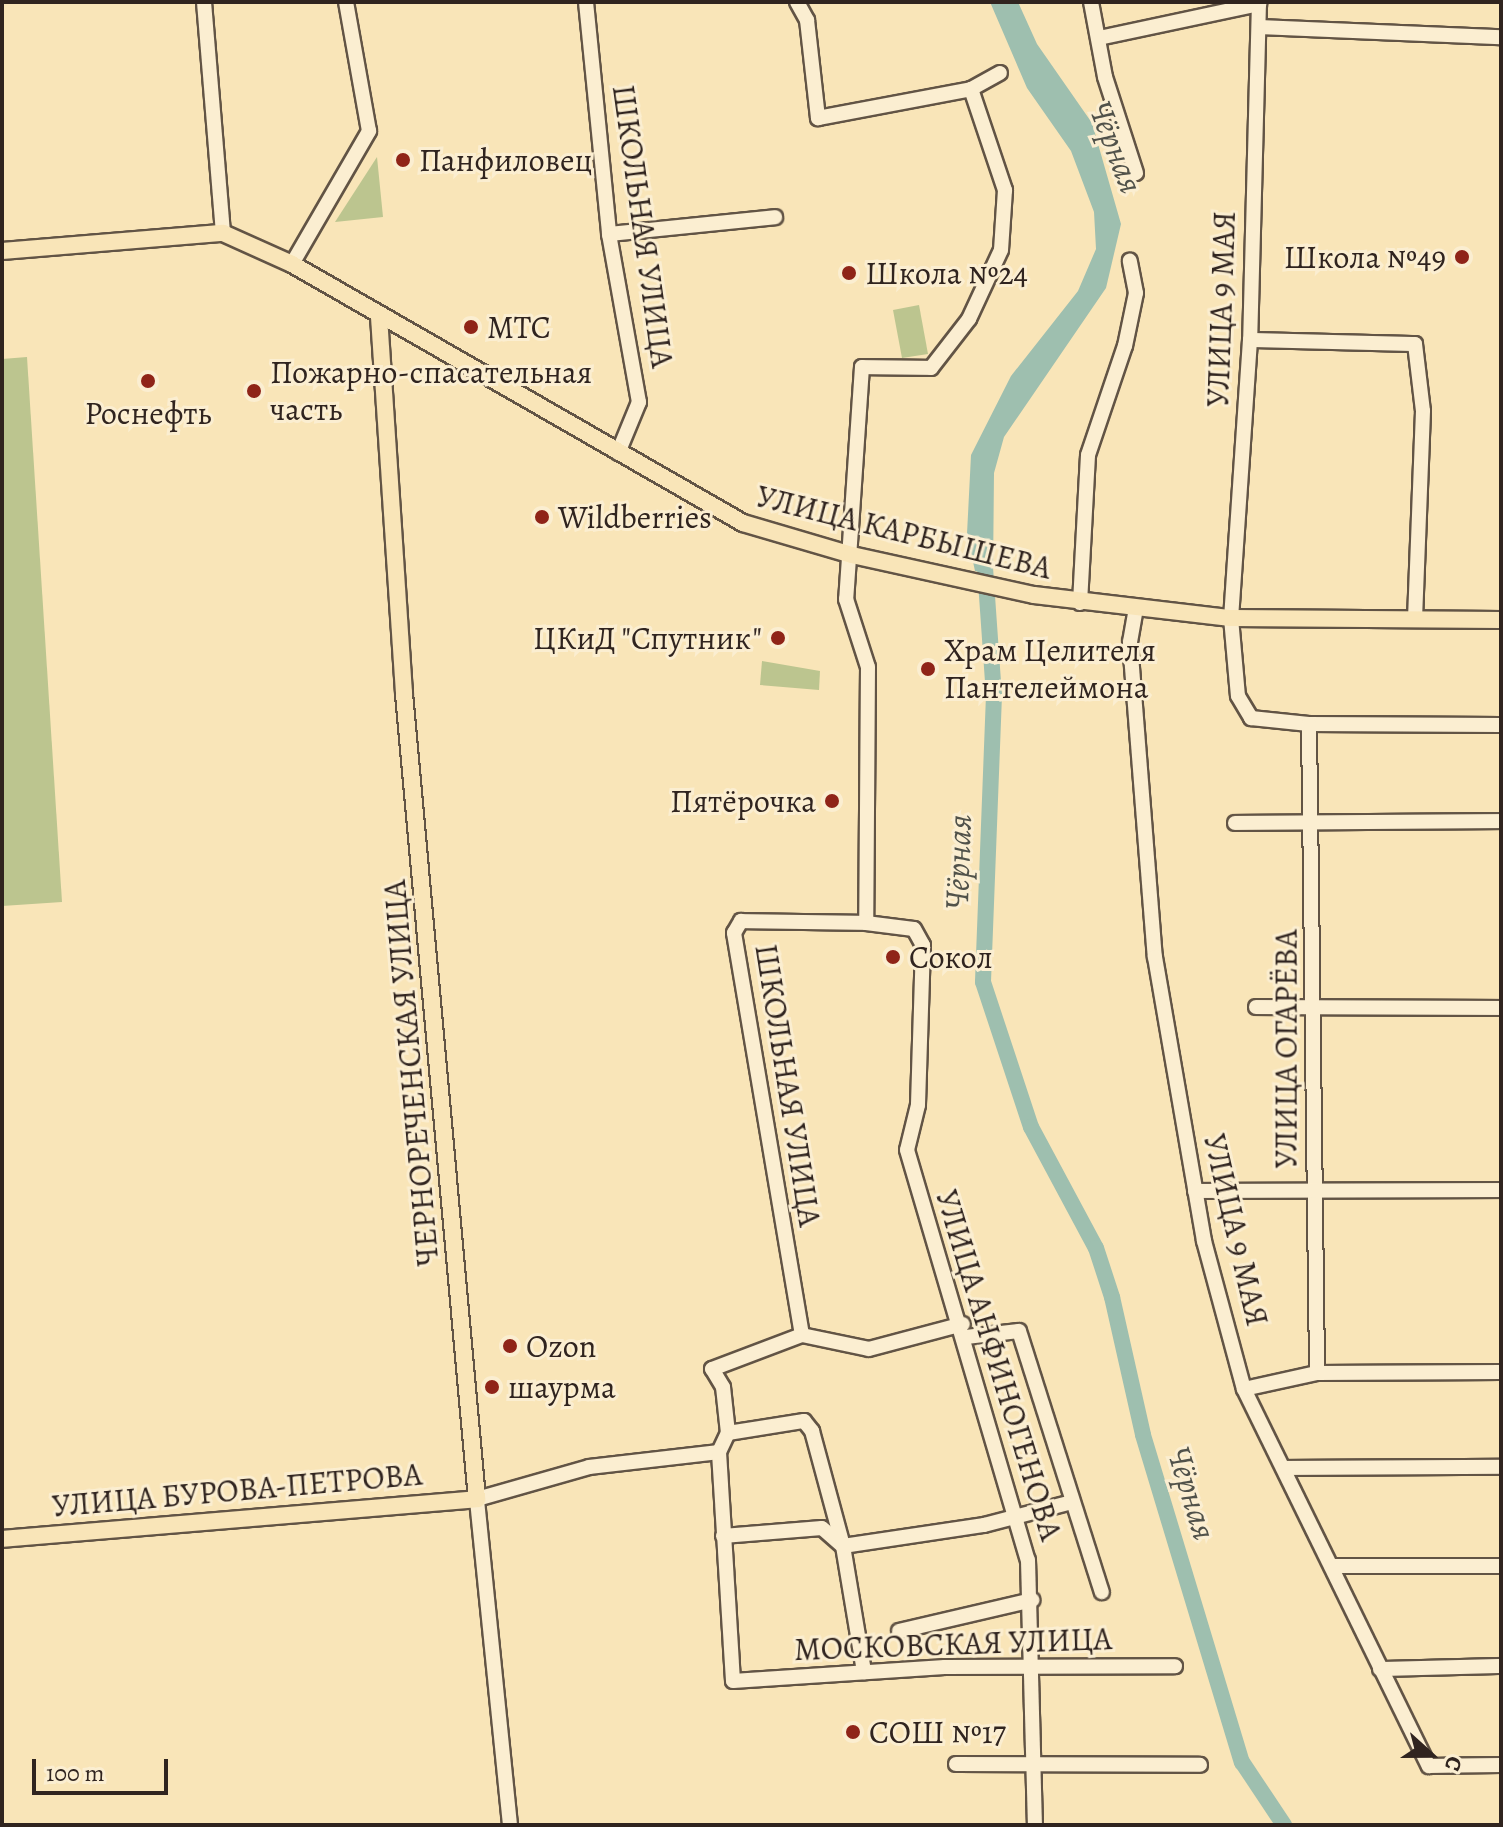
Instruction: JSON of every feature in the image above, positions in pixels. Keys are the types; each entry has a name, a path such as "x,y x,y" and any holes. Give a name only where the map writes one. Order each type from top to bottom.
{"main road":[{"path":"2,251 223,233"},
{"name":"УЛИЦА КАРБЫШЕВА","path":"223,233 292,264 743,523 852,555 1080,603 1231,618 1501,620"},
{"name":"ЧЕРНОРЕЧЕНСКАЯ УЛИЦА","path":"379,315 404,693 477,1499"},
{"name":"УЛИЦА БУРОВА-ПЕТРОВА","path":"2,1539 372,1502 477,1499"}],"street":[{"path":"204,2 223,233"},
{"path":"292,264 369,131 346,2"},
{"name":"ШКОЛЬНАЯ УЛИЦА","path":"586,2 609,234 639,402 618,453"},
{"path":"797,2 807,20 818,118 971,89 1000,73"},
{"path":"1091,2 1136,173"},
{"path":"1099,38 1259,3"},
{"name":"УЛИЦА 9 МАЯ","path":"1259,3 1250,340 1231,618 1238,696 1251,718 1309,724"},
{"path":"1259,27 1501,37"},
{"path":"866,923 868,667 846,599 852,555 862,367 931,368 987,287 1001,250 1005,190 971,89"},
{"path":"609,234 775,217"},
{"path":"1080,603 1088,455 1136,293 1130,261"},
{"path":"1250,340 1415,344 1423,411 1415,620"},
{"name":"УЛИЦА 9 МАЯ","path":"1136,608 1132,665 1155,957 1195,1191 1244,1389 1286,1468 1429,1766 1501,1765"},
{"path":"1309,724 1501,725"},
{"name":"УЛИЦА ОГАРЁВА","path":"1309,724 1315,1003 1317,1373"},
{"path":"1235,823 1501,821"},
{"name":"ШКОЛЬНАЯ УЛИЦА","path":"802,1335 734,933 741,921 866,923"},
{"name":"УЛИЦА АНФИНОГЕНОВА","path":"866,923 914,929 923,941 909,1161 965,1331 1018,1516 1032,1600 1036,1666 1035,1825"},
{"path":"1256,1007 1315,1003 1501,1008"},
{"path":"1195,1191 1314,1188 1501,1190"},
{"path":"843,1546 822,1528 723,1536 719,1452 728,1433 723,1387 712,1369 802,1335 869,1349 965,1331 1019,1331 1068,1503 1102,1592"},
{"path":"1244,1389 1317,1373 1501,1372"},
{"path":"728,1433 804,1421 843,1546 864,1672"},
{"path":"477,1499 589,1467 719,1452"},
{"path":"1286,1468 1501,1467"},
{"name":"ЧЕРНОРЕЧЕНСКАЯ УЛИЦА","path":"477,1499 510,1825"},
{"path":"843,1546 1018,1516 1068,1503"},
{"path":"822,1528 830,1504"},
{"name":"МОСКОВСКАЯ УЛИЦА","path":"723,1536 733,1681 864,1672 1036,1666 1175,1666"},
{"path":"1332,1566 1501,1566"},
{"path":"899,1631 1032,1600"},
{"path":"1380,1669 1501,1666"},
{"path":"956,1764 1034,1767 1200,1765"}],"green space":[{"path":"377,157 383,217 335,222"},
{"path":"919,305 928,354 902,358 893,310"},
{"path":"27,357 62,902 2,906 2,359"},
{"path":"762,661 820,671 819,690 760,685"}],"shaded area":[{"path":"990,2 1018,2 1037,44 1092,123 1121,224 1106,288 1004,437 994,473 993,574 975,571 967,534 971,455 1011,376 1078,291 1096,249 1094,212 1071,151 1027,88"}],"waterway":[{"name":"Чёрная","path":"984,553 994,695 983,982 1031,1127 1096,1248 1112,1297 1143,1435 1242,1762 1284,1825"}],"place":[{"name":"Панфиловец","path":"403,160"},
{"name":"Школа №49","path":"1462,257"},
{"name":"Школа №24","path":"849,273"},
{"name":"МТС","path":"471,327"},
{"name":"Роснефть","path":"148,381"},
{"name":"Пожарно-спасательная часть","path":"254,391"},
{"name":"Wildberries","path":"542,517"},
{"name":"ЦКиД \"Спутник\"","path":"778,638"},
{"name":"Храм Целителя Пантелеймона","path":"928,669"},
{"name":"Пятёрочка","path":"832,801"},
{"name":"Сокол","path":"893,957"},
{"name":"Ozon","path":"510,1346"},
{"name":"шаурма","path":"492,1387"},
{"name":"СОШ №17","path":"853,1732"}]}
